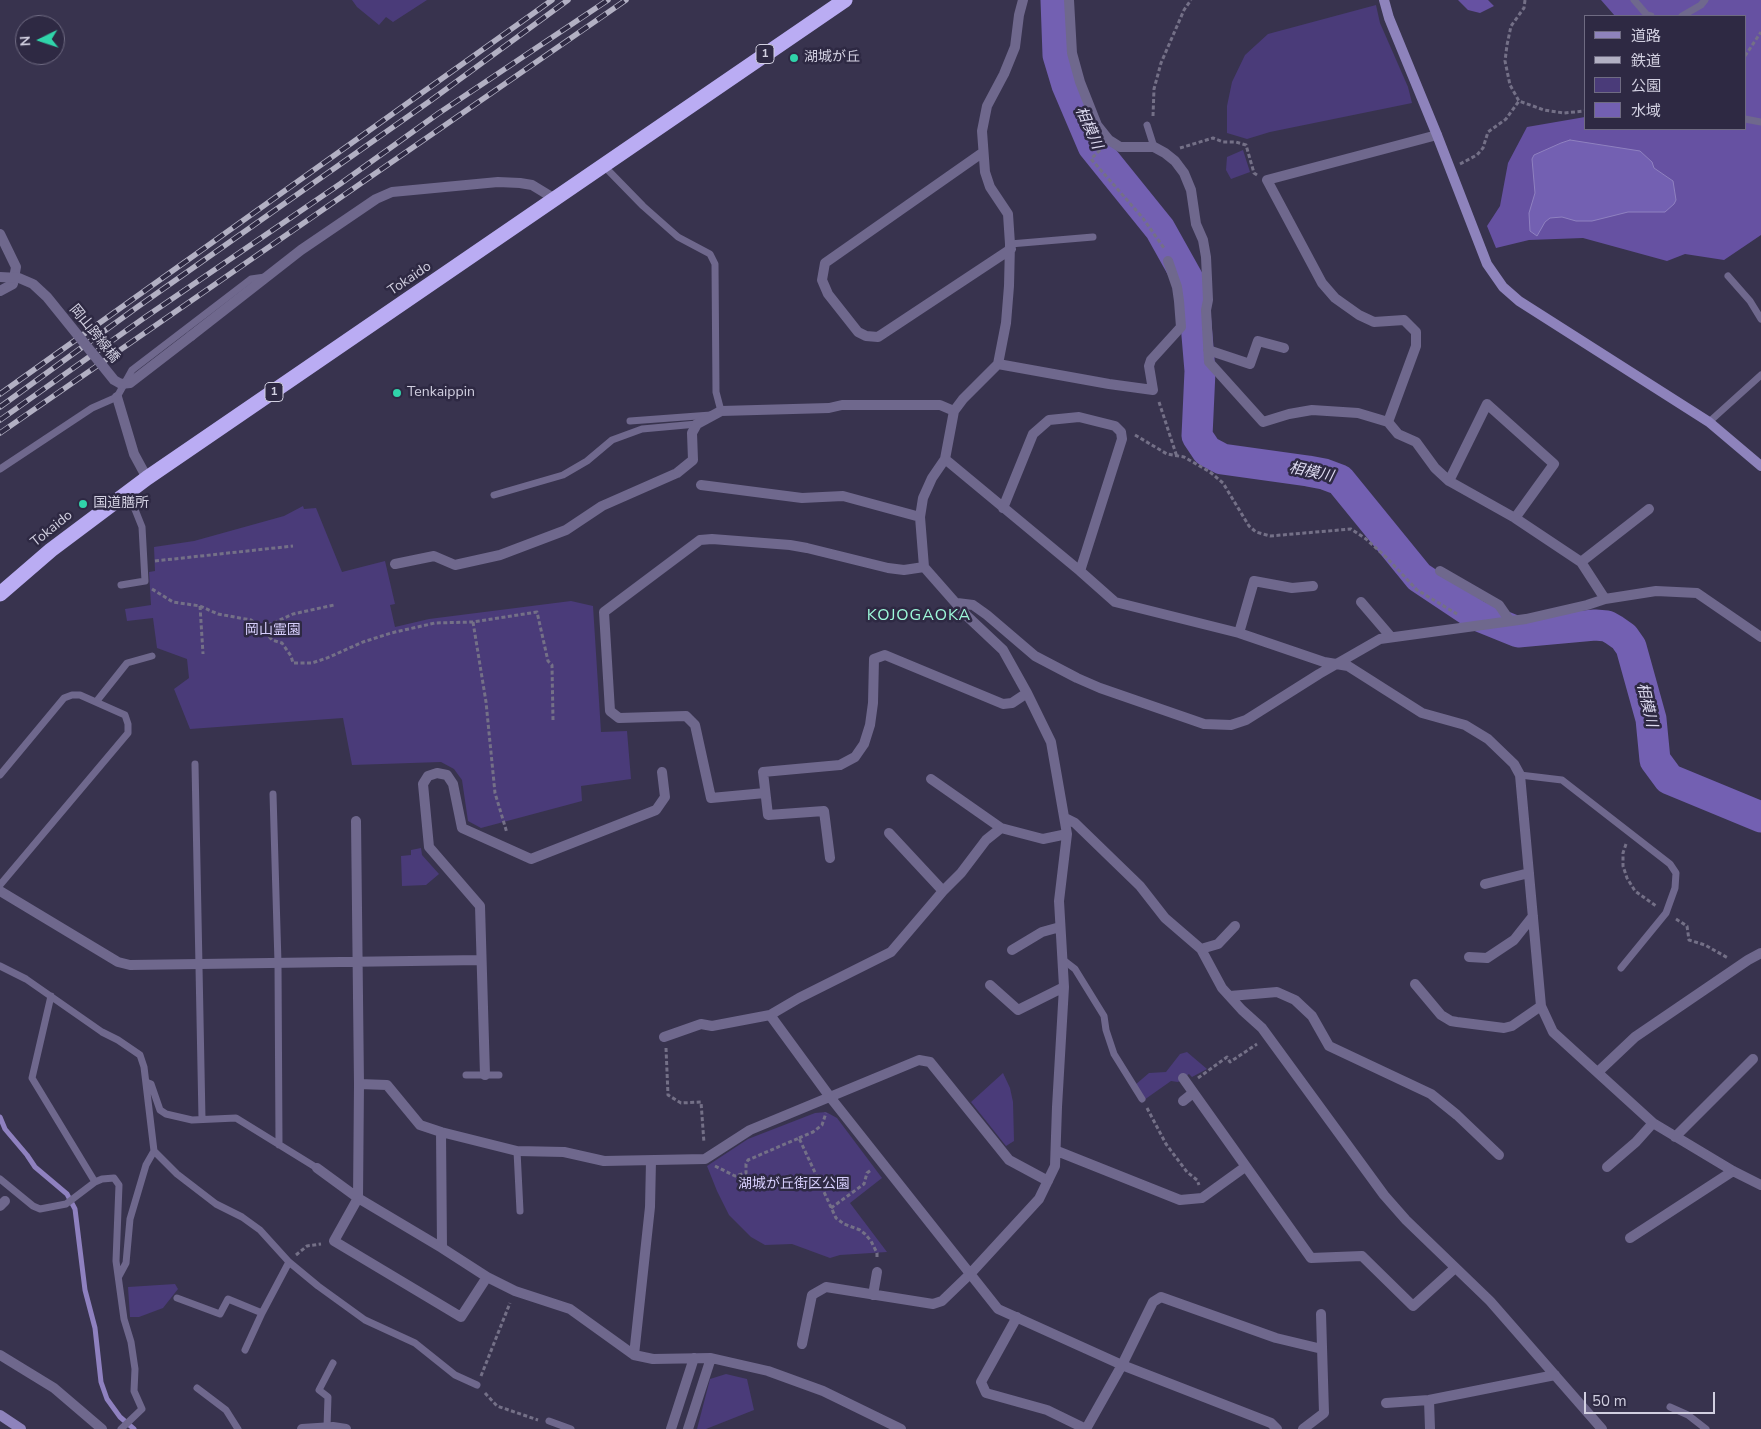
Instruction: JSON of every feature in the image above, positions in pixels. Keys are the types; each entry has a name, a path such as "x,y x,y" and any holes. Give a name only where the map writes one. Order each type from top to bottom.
{"highway":[{"name":"Tokaido","path":"0,594 51,550 147,478 845,0"}],"street":[{"path":"802,1344 812,1295 826,1287 932,1304 942,1301 970,1274 1039,1199 1055,1166 1064,987 1059,901 1067,834 1051,742 1027,692 1003,650 968,617 924,567 920,517 923,498 932,478 945,459 954,411 962,399 998,364 1008,295 1010,246 1008,214 990,187 985,172 982,154 982,131 987,106 1004,74 1015,47 1023,0"},
{"path":"1069,0 1072,53 1080,82 1097,125 1109,140 1120,147 1154,147 1166,153 1176,161 1184,173 1191,190 1196,224 1203,240 1206,257 1208,300 1206,310 1209,362 1263,422 1289,414 1312,410 1358,413 1388,422 1398,434 1416,442 1435,468 1449,481 1515,518 1581,562 1605,599"},
{"path":"1384,0 1397,41 1437,135 1487,264 1503,287 1519,301 1709,422 1761,466"},
{"path":"1388,422 1416,346 1416,332 1404,320 1374,322 1359,315 1336,298 1322,283 1267,180 1437,135"},
{"path":"982,154 825,263 822,280 828,294 858,332 866,336 878,337 1010,246"},
{"path":"268,276 301,250 376,199 392,192 498,182 532,185 555,199"},
{"path":"0,234 16,267 14,284 0,291"},
{"path":"998,364 1153,390 1149,366 1151,360 1181,327 1179,301 1168,261"},
{"name":"岡山跨線橋","path":"0,277 19,278 33,284 47,297 114,380 121,384 130,383 268,276"},
{"path":"1208,350 1250,364 1258,341 1284,348"},
{"path":"117,397 134,454 147,478"},
{"path":"1449,481 1486,404 1554,464 1515,518"},
{"path":"395,564 434,556 455,565 500,555 566,530 602,506 677,473 693,460 692,433 697,424 717,413 829,408 851,405 940,405 954,411"},
{"path":"1003,508 1033,434 1049,420 1079,417 1115,426 1121,432 1122,439 1080,571"},
{"path":"945,459 1080,571 1114,602 1239,633 1324,662 1348,666 1422,713 1465,725 1488,738 1514,764 1520,775 1541,1006 1553,1032 1653,1123 1733,1171 1761,1185"},
{"path":"701,485 802,498 843,496 920,517"},
{"path":"1581,562 1649,509"},
{"path":"765,793 711,798 695,725 686,716 619,718 610,711 604,612 700,540 712,539 790,545 888,568 904,570 924,567"},
{"path":"1440,571 1498,605 1507,621"},
{"path":"1239,633 1254,581 1292,588 1312,586"},
{"path":"957,603 973,605 1035,656 1077,678 1100,688 1204,724 1231,725 1246,720 1335,664 1380,639 1526,619 1605,599 1656,591 1697,593 1761,637"},
{"path":"1361,602 1391,637"},
{"path":"830,858 824,811 768,815 762,772 840,766 855,757 864,744 870,726 873,703 874,659 884,655 1004,704 1012,703 1027,692"},
{"path":"485,1075 480,906 428,847 423,784 428,776 437,773 447,775 453,784 462,828 531,859 656,810 664,796 662,772"},
{"path":"931,779 1001,828 1042,839 1067,834"},
{"path":"1065,818 1075,823 1140,886 1165,918 1201,949 1222,988 1262,1028 1384,1195 1406,1220 1490,1301 1579,1405 1602,1429"},
{"path":"356,821 359,1084 358,1198 334,1241 461,1317 487,1277"},
{"path":"664,1037 701,1024 712,1026 770,1014 891,952 943,890 961,873 986,840 1001,828"},
{"path":"889,833 943,890"},
{"path":"1485,884 1529,873"},
{"path":"0,891 118,962 130,965 481,960"},
{"path":"1469,957 1487,958 1514,940 1533,916"},
{"path":"1201,949 1218,944 1235,926"},
{"path":"1012,950 1042,932 1060,927"},
{"path":"1598,1072 1635,1037 1761,953"},
{"path":"1415,984 1441,1015 1450,1021 1504,1028 1512,1026 1541,1006"},
{"path":"990,985 1018,1010 1064,987"},
{"path":"1230,996 1277,992 1295,1000 1312,1016 1329,1046 1373,1065 1431,1094 1457,1115 1499,1155"},
{"path":"770,1014 881,1162 998,1309 1122,1365 1271,1422 1277,1429"},
{"path":"1675,1137 1752,1059"},
{"path":"359,1084 387,1085 420,1125 440,1132 517,1151 564,1152 604,1161 704,1159 750,1130 919,1060 930,1062 1009,1160 1048,1181"},
{"path":"1188,1085 1311,1258 1362,1256 1413,1306 1456,1268"},
{"path":"1183,1101 1188,1085"},
{"path":"1607,1167 1636,1142 1653,1123"},
{"path":"440,1132 442,1248"},
{"path":"1057,1151 1180,1200 1202,1198 1245,1167"},
{"path":"634,1355 650,1207 651,1161"},
{"path":"317,1168 358,1198 487,1277 515,1291 570,1309 634,1355 653,1359 711,1358 768,1371 823,1391 901,1429"},
{"path":"1630,1238 1733,1171"},
{"path":"873,1294 877,1272"},
{"path":"1017,1317 981,1382 986,1393 1047,1410 1086,1429 1122,1365 1153,1302 1161,1297 1276,1338 1322,1349"},
{"path":"1303,1429 1324,1413 1321,1314"},
{"path":"0,1355 54,1388 102,1429"},
{"path":"672,1429 694,1358"},
{"path":"688,1429 711,1358"},
{"path":"1386,1403 1429,1400 1555,1375"},
{"path":"1429,1400 1430,1429"},
{"path":"0,1415 21,1429"},
{"path":"302,1429 346,1429"}],"lane":[{"path":"1634,0 1647,15"},
{"path":"1684,15 1705,0"},
{"path":"1746,119 1761,122"},
{"path":"1147,125 1154,147"},
{"path":"603,166 643,206 678,237 710,254 715,264 717,413 630,421"},
{"path":"1010,246 1093,237"},
{"path":"0,468 92,408 117,397 132,370 251,279 268,276"},
{"path":"1728,276 1750,301 1761,319"},
{"path":"1709,422 1761,375"},
{"path":"494,495 563,475 587,461 612,440 642,429 697,424"},
{"path":"121,585 145,581 142,527 128,492"},
{"path":"96,702 127,663 152,656"},
{"path":"0,775 64,698 80,695 125,715 128,733 0,885"},
{"path":"195,764 202,1120"},
{"path":"1520,775 1562,780 1670,864 1676,873 1676,888 1666,913 1621,968"},
{"path":"273,794 278,963 279,1145"},
{"path":"1062,959 1075,969 1104,1016 1106,1030 1114,1054 1142,1099"},
{"path":"0,966 26,978 102,1032 140,1055 144,1067 154,1151 146,1165 130,1219 126,1262 119,1277"},
{"path":"51,996 32,1078 95,1182"},
{"path":"466,1075 499,1075"},
{"path":"146,1082 151,1084 160,1110 166,1114 184,1120 236,1118 317,1168"},
{"path":"154,1151 177,1174 216,1204 242,1217 260,1230 289,1262 318,1286 365,1320 414,1344 455,1375 477,1385"},
{"path":"517,1151 520,1211"},
{"path":"0,1179 32,1206 40,1209 66,1204 102,1178 114,1178 119,1185 116,1261 124,1319 131,1342 134,1391 142,1409 121,1429"},
{"path":"245,1350 289,1262"},
{"path":"177,1298 220,1314 228,1299 262,1313"},
{"path":"328,1428 328,1397 319,1390 333,1363"},
{"path":"196,1388 226,1410 238,1429"},
{"path":"1670,1407 1688,1415 1706,1429"},
{"path":"549,1421 570,1429"}],"path":[{"path":"1147,125 1154,116 1154,89 1161,63 1180,19 1191,0"},
{"path":"1525,0 1524,8 1511,26 1505,61 1510,85 1519,100 1544,110 1564,113 1584,111"},
{"path":"1746,54 1761,32"},
{"path":"1450,169 1477,155 1483,148 1488,132 1506,118 1519,100"},
{"path":"1184,147 1213,138 1223,142 1236,142 1246,145 1254,173 1267,180"},
{"path":"1104,145 1091,159 1156,235 1167,254 1168,261"},
{"path":"1153,390 1177,457"},
{"path":"1121,432 1128,431 1167,454 1184,457 1210,472 1223,483 1249,526 1256,532 1270,536 1351,529 1379,551 1416,590 1478,625"},
{"path":"144,563 293,546"},
{"path":"145,581 148,587 173,602 200,606 218,614 251,620 262,628 272,640 282,643 291,656 293,663 312,663 362,642 435,623 473,622 537,612 548,661 552,665 553,720"},
{"path":"262,628 293,614 334,605"},
{"path":"200,606 203,654"},
{"path":"473,622 486,702 494,794 512,850"},
{"path":"664,1037 668,1095 681,1103 701,1102 704,1159 735,1176 746,1173 748,1160 814,1132 822,1125 830,1096"},
{"path":"1188,1085 1227,1057 1230,1062 1268,1037"},
{"path":"1142,1099 1166,1144 1188,1172 1197,1180 1201,1188 1202,1198"},
{"path":"799,1138 836,1218 844,1224 860,1230 871,1241 877,1253 877,1272"},
{"path":"831,1208 864,1184 867,1173 881,1162"},
{"path":"289,1262 306,1246 334,1241"},
{"path":"515,1291 477,1385 497,1406 538,1420 549,1421"}],"green space":[{"path":"352,0 427,0 393,22 386,17 379,25 357,7"},
{"path":"1376,5 1380,23 1408,87 1412,103 1270,132 1247,139 1227,133 1227,106 1232,82 1245,55 1268,34"},
{"path":"1243,150 1250,172 1231,179 1226,170 1227,157"},
{"name":"岡山霊園","path":"303,506 304,509 316,508 342,572 385,561 395,604 390,605 395,627 429,619 571,601 593,606 601,732 627,731 631,779 581,786 582,801 481,828 468,821 462,780 454,769 441,762 352,765 343,718 190,729 174,689 189,678 187,659 157,648 153,618 127,621 125,609 151,605 149,572 155,571 154,547 194,541 284,516"},
{"path":"421,848 422,855 439,874 426,885 402,886 401,856 411,855 411,850"},
{"path":"1187,1052 1207,1069 1192,1077 1189,1074 1178,1082 1171,1081 1144,1100 1135,1085 1149,1073 1166,1072 1180,1054"},
{"path":"1003,1073 1010,1088 1013,1102 1014,1141 1006,1146 971,1102"},
{"name":"湖城が丘街区公園","path":"826,1112 837,1118 882,1178 850,1203 887,1252 840,1255 830,1258 792,1244 765,1245 751,1237 729,1215 717,1191 707,1166 748,1139 815,1113"},
{"path":"175,1284 178,1289 163,1308 139,1317 130,1317 128,1287"},
{"path":"726,1374 747,1379 754,1410 706,1429 697,1429 710,1379"}],"shaded area":[{"path":"1458,0 1488,0 1494,6 1480,13 1468,10"},
{"path":"1601,0 1761,0 1761,235 1724,260 1685,254 1667,261 1583,238 1529,240 1496,248 1487,226 1500,206 1508,163 1527,127 1584,117 1584,130 1746,130 1746,15 1614,15"}],"water":[{"path":"1570,140 1640,151 1652,162 1654,168 1673,181 1676,200 1674,204 1665,212 1628,212 1592,221 1576,221 1562,217 1550,218 1545,222 1537,236 1530,231 1529,213 1535,193 1532,159 1534,155"}],"waterway":[{"name":"相模川","path":"1056,0 1058,55 1067,85 1093,146 1160,229 1193,288 1200,371 1197,436 1207,451 1222,459 1308,471 1340,480 1419,577 1476,615 1518,632 1595,625 1607,626 1614,630 1624,637 1631,647 1651,719 1655,760 1669,779 1761,817"},
{"path":"0,1117 5,1129 35,1167 67,1194 75,1209 85,1290 95,1328 101,1382 107,1399 120,1417 134,1429"}],"railway":[{"path":"0,394 552,0"},
{"path":"0,407 136,308 430,101 568,0"},
{"path":"0,420 439,113 608,0"},
{"path":"0,433 626,0"}],"place":[{"name":"湖城が丘","path":"794,58"},
{"name":"Tenkaippin","path":"397,393"},
{"name":"国道膳所","path":"83,504"}],"district":[{"name":"KOJOGAOKA","path":"919,616"}]}
